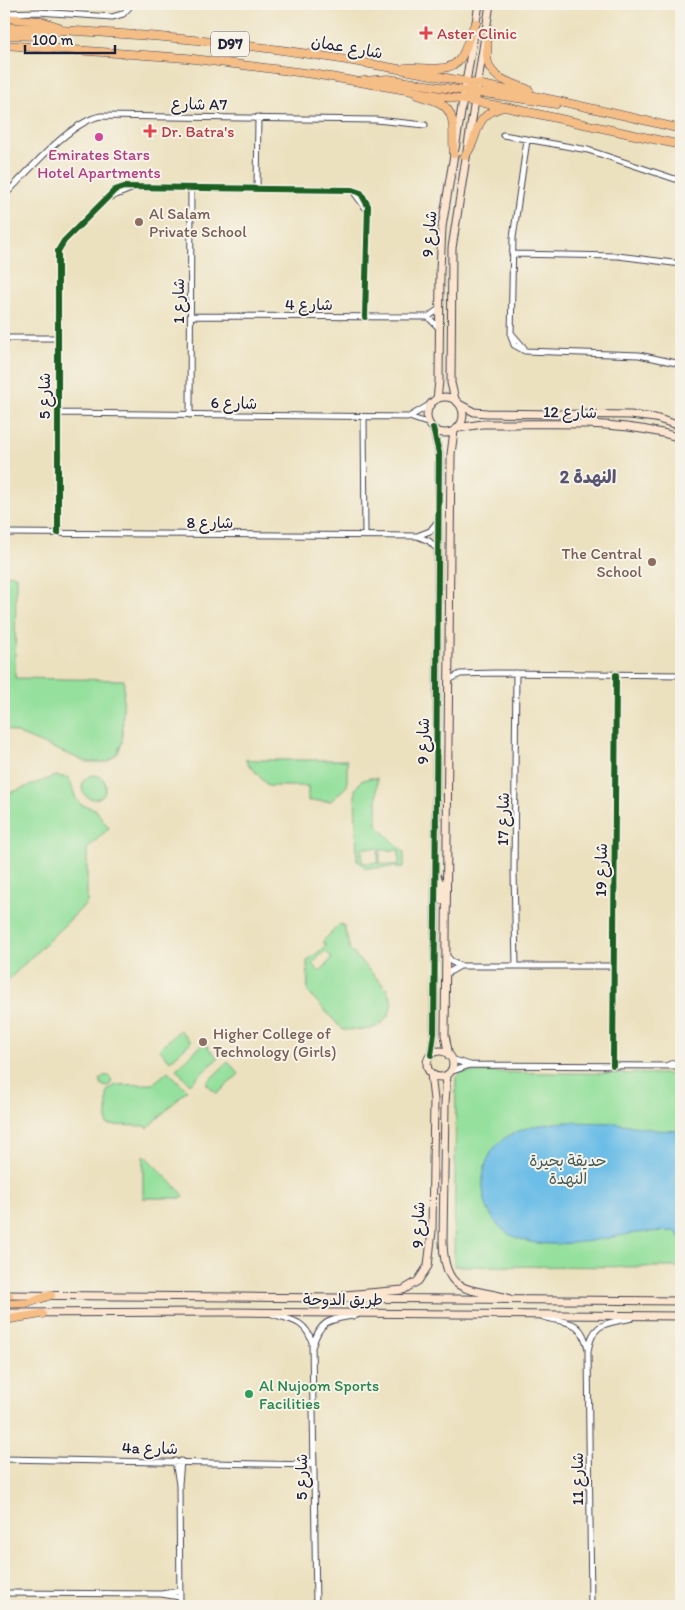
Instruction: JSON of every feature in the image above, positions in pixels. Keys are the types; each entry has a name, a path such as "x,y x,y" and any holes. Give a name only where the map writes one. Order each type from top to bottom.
{"main road":[{"path":"4,18 46,22 62,30"},
{"path":"396,69 418,67 441,69 455,64 462,56 469,34 476,23"},
{"name":"شارع عمان","path":"4,26 264,48 467,78 477,84 573,103 681,129"},
{"path":"4,35 38,36 62,30"},
{"path":"485,32 488,40 488,63 493,72 502,80 524,88 537,96"},
{"name":"شارع عمان","path":"4,45 210,60 464,100"},
{"path":"4,50 16,46"},
{"path":"358,82 380,79 465,91 477,84"},
{"path":"412,91 439,103 448,111 453,122 454,154"},
{"path":"464,100 484,92 552,104 573,103"},
{"path":"474,97 504,106 681,145"},
{"path":"465,156 472,144 480,121 504,106"},
{"path":"4,1304 28,1303 51,1295"},
{"path":"4,1320 42,1314"}],"street":[{"path":"4,13 47,13 115,17 126,12 132,4"},
{"path":"485,32 490,4"},
{"path":"467,78 478,8"},
{"name":"شارع 9","path":"455,400 451,383 451,261 465,156 485,32"},
{"name":"شارع 9","path":"437,399 442,227 467,78"},
{"name":"شارع A7","path":"4,196 72,129 90,118 101,116 382,120 425,125"},
{"path":"257,189 258,118"},
{"path":"503,136 592,151 681,181"},
{"path":"528,140 517,206 512,254 512,332 514,345 521,350 639,355 681,364"},
{"name":"شارع 5","path":"58,534 59,247 119,188 352,190 365,196 367,210 365,317"},
{"name":"شارع 1","path":"190,414 191,188"},
{"path":"512,254 618,256 681,264"},
{"path":"439,309 428,318 439,328"},
{"name":"شارع 4","path":"191,316 428,318"},
{"path":"4,338 58,338"},
{"path":"409,417 437,399 449,397 461,405 464,415 456,429 446,433 431,426 428,411 430,404"},
{"name":"شارع 12","path":"461,405 474,412 487,413 630,415 655,418 681,426"},
{"name":"شارع 6","path":"58,414 409,417 431,426"},
{"path":"364,417 365,536"},
{"name":"شارع 12","path":"456,429 482,424 629,426 681,438"},
{"name":"شارع 9","path":"431,426 439,448 434,1033 431,1055"},
{"name":"شارع 9","path":"450,1058 445,1040 451,447 456,429"},
{"path":"417,536 430,531 439,520"},
{"name":"شارع 8","path":"4,533 417,536"},
{"path":"417,536 429,541 439,551"},
{"path":"449,668 460,674"},
{"name":"شارع 17","path":"516,673 514,871 516,966"},
{"path":"449,680 460,674 681,675"},
{"name":"شارع 19","path":"613,1065 616,675"},
{"path":"435,874 442,886 443,904 447,917"},
{"path":"446,955 452,962 460,966 613,966"},
{"path":"446,974 460,966"},
{"path":"470,1065 439,1077 431,1074 427,1062 431,1055 442,1052 450,1058 470,1065 681,1066"},
{"path":"449,1073 450,1058"},
{"path":"663,1067 681,1062"},
{"name":"شارع 9","path":"449,1073 445,1103 443,1241 445,1264 452,1277 464,1288 515,1301"},
{"name":"شارع 9","path":"329,1299 355,1294 398,1291 414,1285 426,1272 430,1259 432,1238 434,1100 431,1074"},
{"name":"طريق الدوحة","path":"5,1294 515,1301 681,1301"},
{"name":"شارع 5","path":"267,1312 298,1322 308,1332 312,1348 316,1606"},
{"name":"طريق الدوحة","path":"4,1313 267,1312 681,1316"},
{"name":"شارع 5","path":"312,1348 319,1330 328,1321 367,1313"},
{"name":"شارع 11","path":"538,1314 566,1320 577,1326 585,1338 588,1351 591,1606"},
{"name":"شارع 11","path":"588,1351 593,1335 603,1324 637,1316"},
{"name":"4a شارع","path":"4,1459 314,1463"},
{"path":"178,1461 180,1606"},
{"path":"4,1593 180,1594"}],"green space":[{"path":"4,574 16,575 15,678 124,680 122,743 117,754 107,762 87,762 4,728"},
{"path":"245,760 347,760 347,786 331,801 308,801 308,786 268,786"},
{"path":"94,775 103,778 106,787 103,796 94,799 85,796 82,787 85,778"},
{"path":"56,776 69,778 76,799 82,805 95,809 109,828 87,849 87,903 4,984 4,795"},
{"path":"377,778 377,825 404,852 404,867 365,868 357,860 355,790 361,781","holes":["362,848 378,848 378,863 362,863","380,850 399,850 399,865 380,864"]},
{"path":"340,924 344,926 350,950 386,988 392,1002 389,1015 380,1025 371,1029 343,1030 308,992 307,961 326,946 323,941","holes":["325,951 332,958 320,972 312,964"]},
{"path":"180,1030 191,1042 170,1061 159,1049"},
{"path":"204,1043 218,1058 190,1084 176,1069"},
{"path":"228,1062 239,1074 217,1094 206,1083"},
{"path":"168,1071 187,1090 148,1128 146,1126 107,1125 107,1091 116,1085 153,1084"},
{"name":"حديقة بحيرة النهدة","path":"462,1072 670,1074 681,1072 681,1267 454,1266 456,1078"},
{"path":"106,1075 112,1081 106,1087 100,1081"},
{"path":"145,1156 184,1195 183,1198 143,1198 143,1157"}],"water":[{"path":"565,1122 616,1123 657,1130 681,1131 681,1238 675,1231 652,1232 577,1243 546,1244 517,1238 504,1231 495,1221 484,1195 483,1180 485,1166 491,1153 500,1142 514,1133 539,1125"}],"cycle path":[{"path":"58,533 58,251 64,241 115,190 124,187 352,190 361,193 368,206 365,317"},
{"path":"431,1055 434,1033 439,453 433,428"},
{"path":"613,1065 616,675"}],"place":[{"name":"Aster Clinic","path":"426,33"},
{"name":"Dr. Batra's","path":"150,131"},
{"name":"Emirates Stars Hotel Apartments","path":"99,137"},
{"name":"Al Salam Private School","path":"139,222"},
{"name":"The Central School","path":"652,562"},
{"name":"Higher College of Technology (Girls)","path":"203,1042"},
{"name":"Al Nujoom Sports Facilities","path":"249,1394"}],"district":[{"name":"النهدة 2","path":"588,477"}]}
